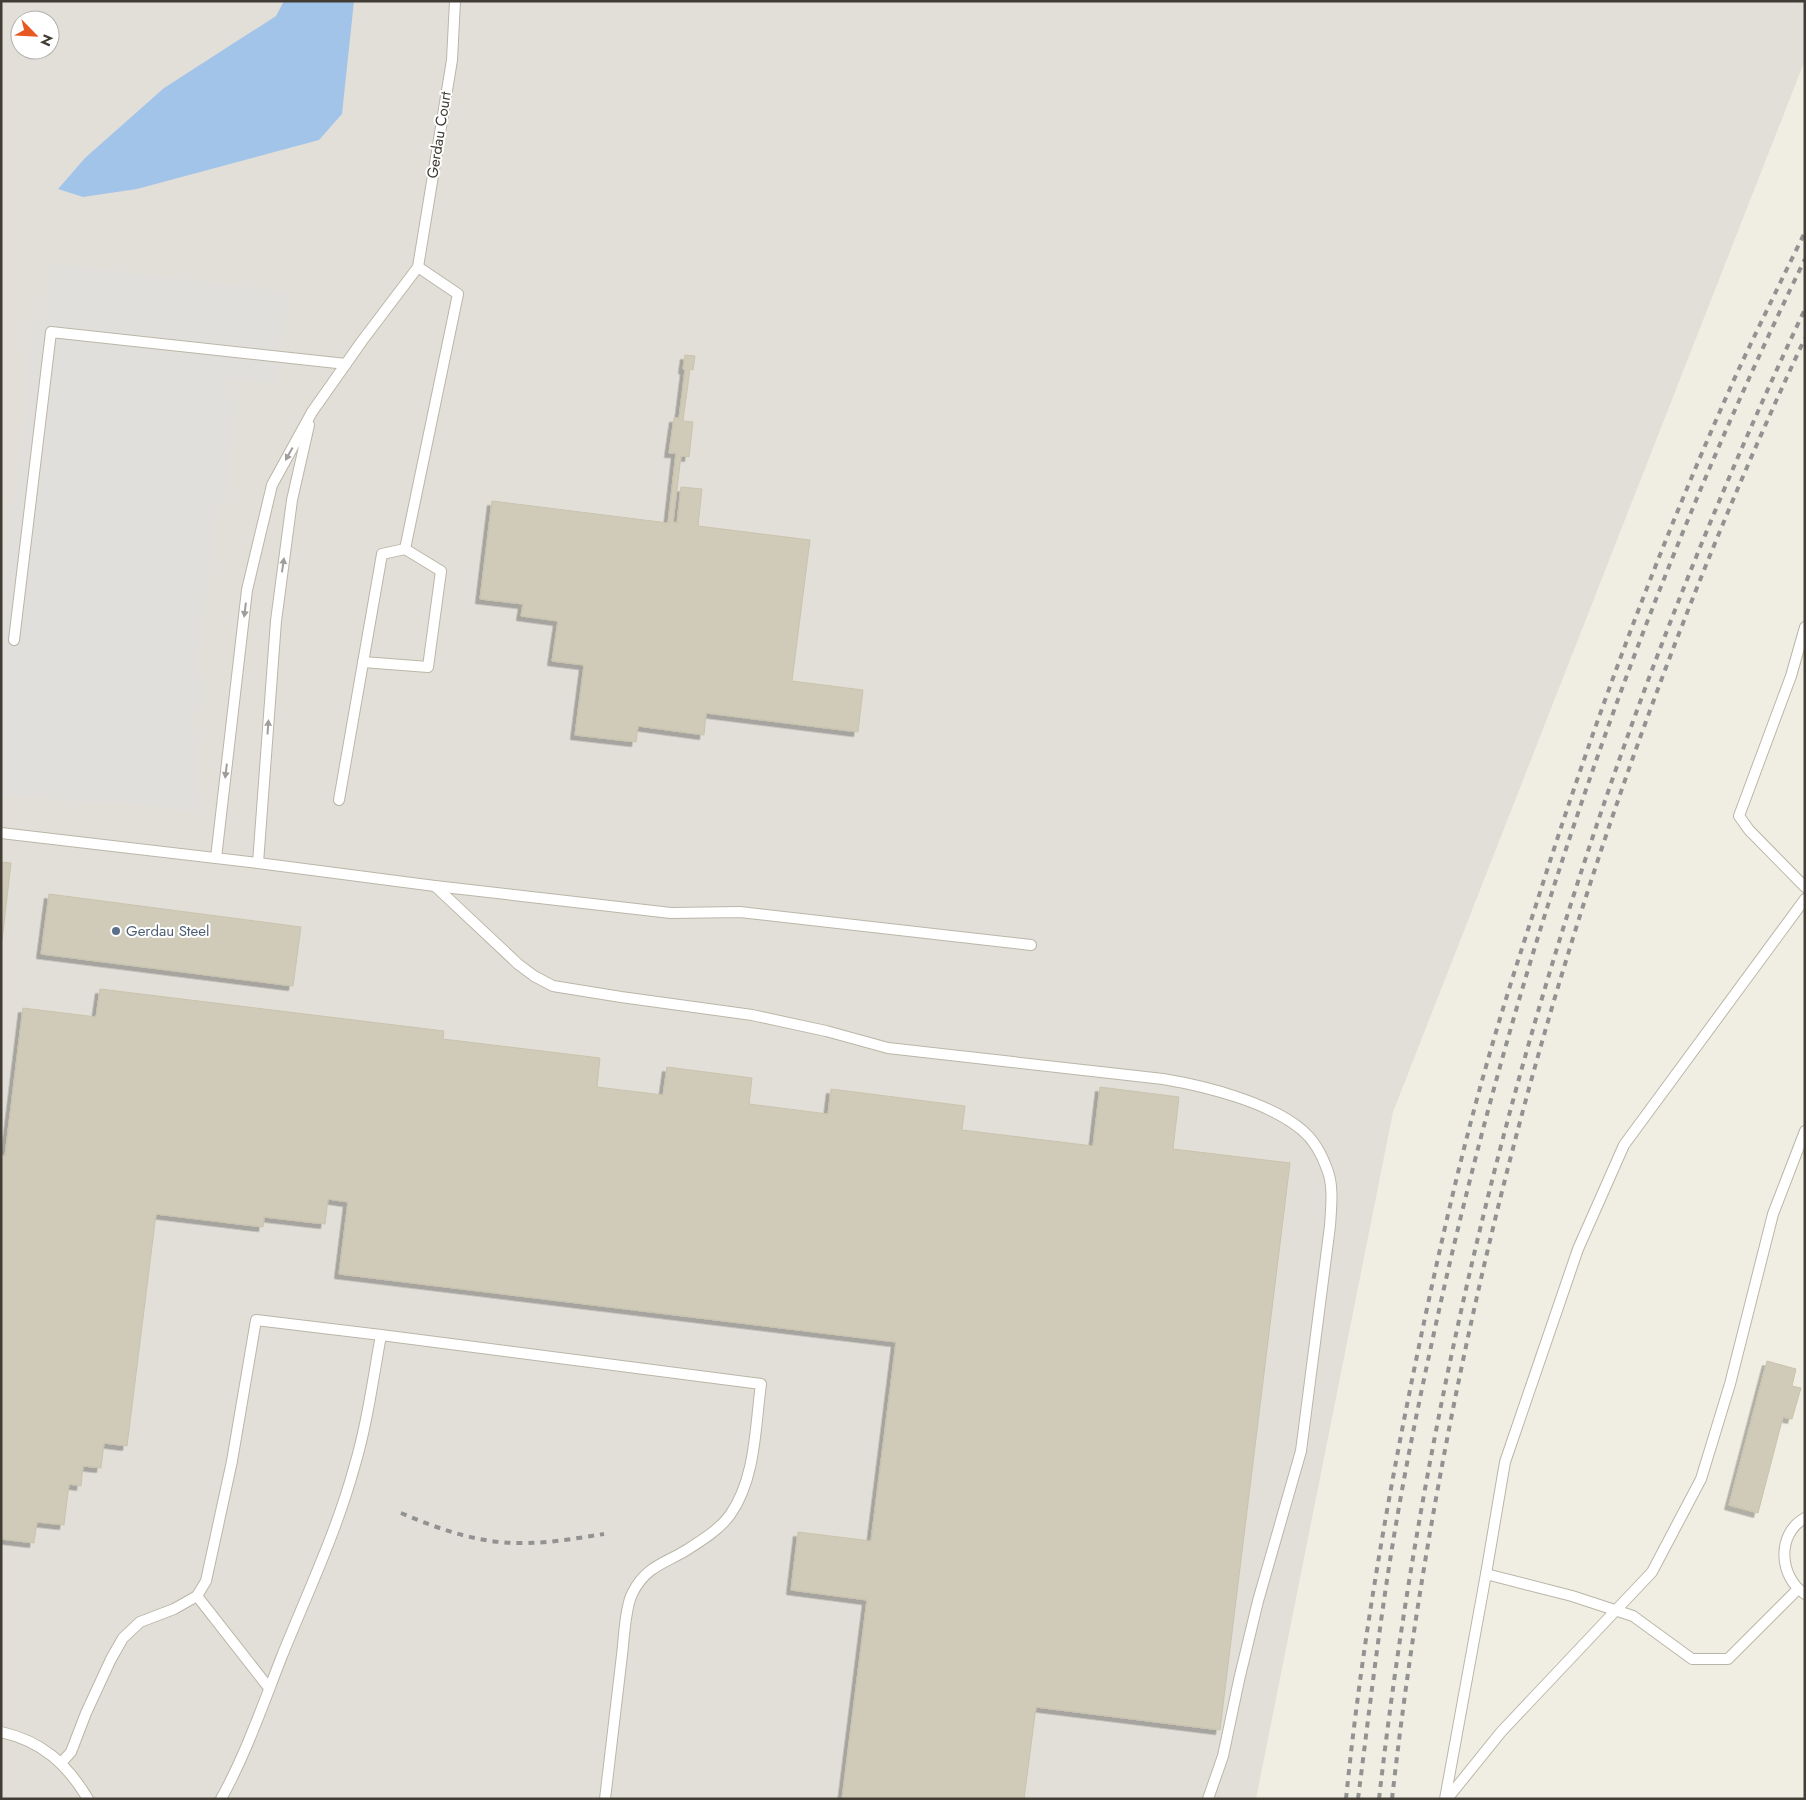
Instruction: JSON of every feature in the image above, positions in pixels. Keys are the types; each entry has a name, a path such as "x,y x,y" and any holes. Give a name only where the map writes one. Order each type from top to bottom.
{"lane":[{"name":"Gerdau Court","path":"418,267 452,60 455,1"},
{"path":"216,858 247,590 272,484 312,412 418,267 458,294 405,549"},
{"path":"14,640 51,332 346,364"},
{"path":"258,863 276,621 292,500 312,412"},
{"path":"339,800 363,662 382,554 405,549 441,571 428,668 363,662"},
{"path":"1805,627 1790,676 1739,816 1759,842 1805,887"},
{"path":"1,833 671,913 740,912 1032,946"},
{"path":"435,886 518,964 534,976 553,986 752,1015 888,1048 1192,1084 1255,1104 1286,1118 1317,1147 1328,1171 1332,1200 1301,1451 1258,1601 1223,1756 1208,1799"},
{"path":"1446,1799 1505,1462 1578,1249 1624,1144 1805,899"},
{"path":"1446,1799 1501,1732 1652,1572 1701,1479 1730,1384 1773,1214 1805,1131"},
{"path":"60,1763 71,1752 107,1668 123,1638 140,1622 174,1609 197,1596 206,1581 232,1461 256,1320 761,1384 750,1470 744,1488 730,1515 718,1528 684,1551 650,1569 641,1578 631,1594 605,1799"},
{"path":"221,1799 270,1688 348,1488 366,1421 381,1335"},
{"path":"1486,1574 1572,1596 1633,1616 1692,1659 1728,1659 1802,1591 1789,1577 1784,1562 1785,1546 1791,1532 1805,1518"},
{"path":"197,1596 270,1688"},
{"path":"1,1732 16,1736 40,1747 76,1779 88,1799"}],"shaded area":[{"path":"1,1 1805,1 1805,60 1393,1112 1256,1799 1,1799"},
{"path":"51,263 289,292 277,384 226,379 225,399 238,400 225,504 218,505 197,665 205,688 203,711 192,710 190,734 200,736 196,775 200,795 199,812 114,801 109,804 1,794 1,582 17,484 28,391 30,321 45,321"}],"water":[{"path":"284,1 354,1 342,114 319,140 137,189 83,197 58,189 85,158 164,88 276,16"}],"building":[{"path":"685,355 695,356 693,370 690,369 683,421 693,422 689,457 681,456 673,522 677,523 681,487 702,489 698,526 810,540 792,681 863,690 858,732 706,713 704,735 638,726 636,742 575,735 584,665 552,661 558,621 521,616 523,604 480,599 492,501 668,523 676,453 669,453 674,418 679,418"},
{"path":"1,862 11,863 2,941 1,941"},
{"path":"49,894 301,927 293,986 41,954"},
{"path":"100,989 444,1031 443,1039 600,1058 597,1087 663,1095 667,1067 752,1078 749,1104 828,1114 831,1089 965,1106 962,1130 1093,1146 1100,1087 1179,1097 1173,1149 1290,1163 1220,1730 1036,1707 1024,1799 842,1799 867,1600 791,1590 798,1532 871,1541 896,1342 339,1274 348,1202 328,1199 325,1224 264,1217 263,1227 156,1214 127,1446 104,1443 101,1468 83,1466 81,1486 69,1484 64,1525 37,1522 34,1543 1,1539 1,1155 5,1156 23,1008 96,1017"},
{"path":"1767,1361 1796,1369 1792,1386 1801,1388 1792,1419 1783,1417 1758,1513 1729,1505"}],"railway":[{"path":"1346,1799 1360,1680 1399,1444 1445,1227 1469,1128 1493,1043 1580,770 1654,570 1737,373 1805,232"},
{"path":"1358,1799 1383,1606 1410,1446 1444,1288 1476,1155 1512,1023 1595,763 1642,635 1693,508 1747,383 1805,259"},
{"path":"1379,1799 1405,1606 1439,1414 1481,1224 1531,1036 1588,850 1653,667 1725,487 1805,309"},
{"path":"1392,1799 1417,1610 1450,1422 1491,1236 1539,1052 1595,869 1658,689 1728,512 1805,338"},
{"path":"401,1513 461,1535 508,1543 544,1542 604,1534"}],"place":[{"name":"Gerdau Steel","path":"116,931"}]}
